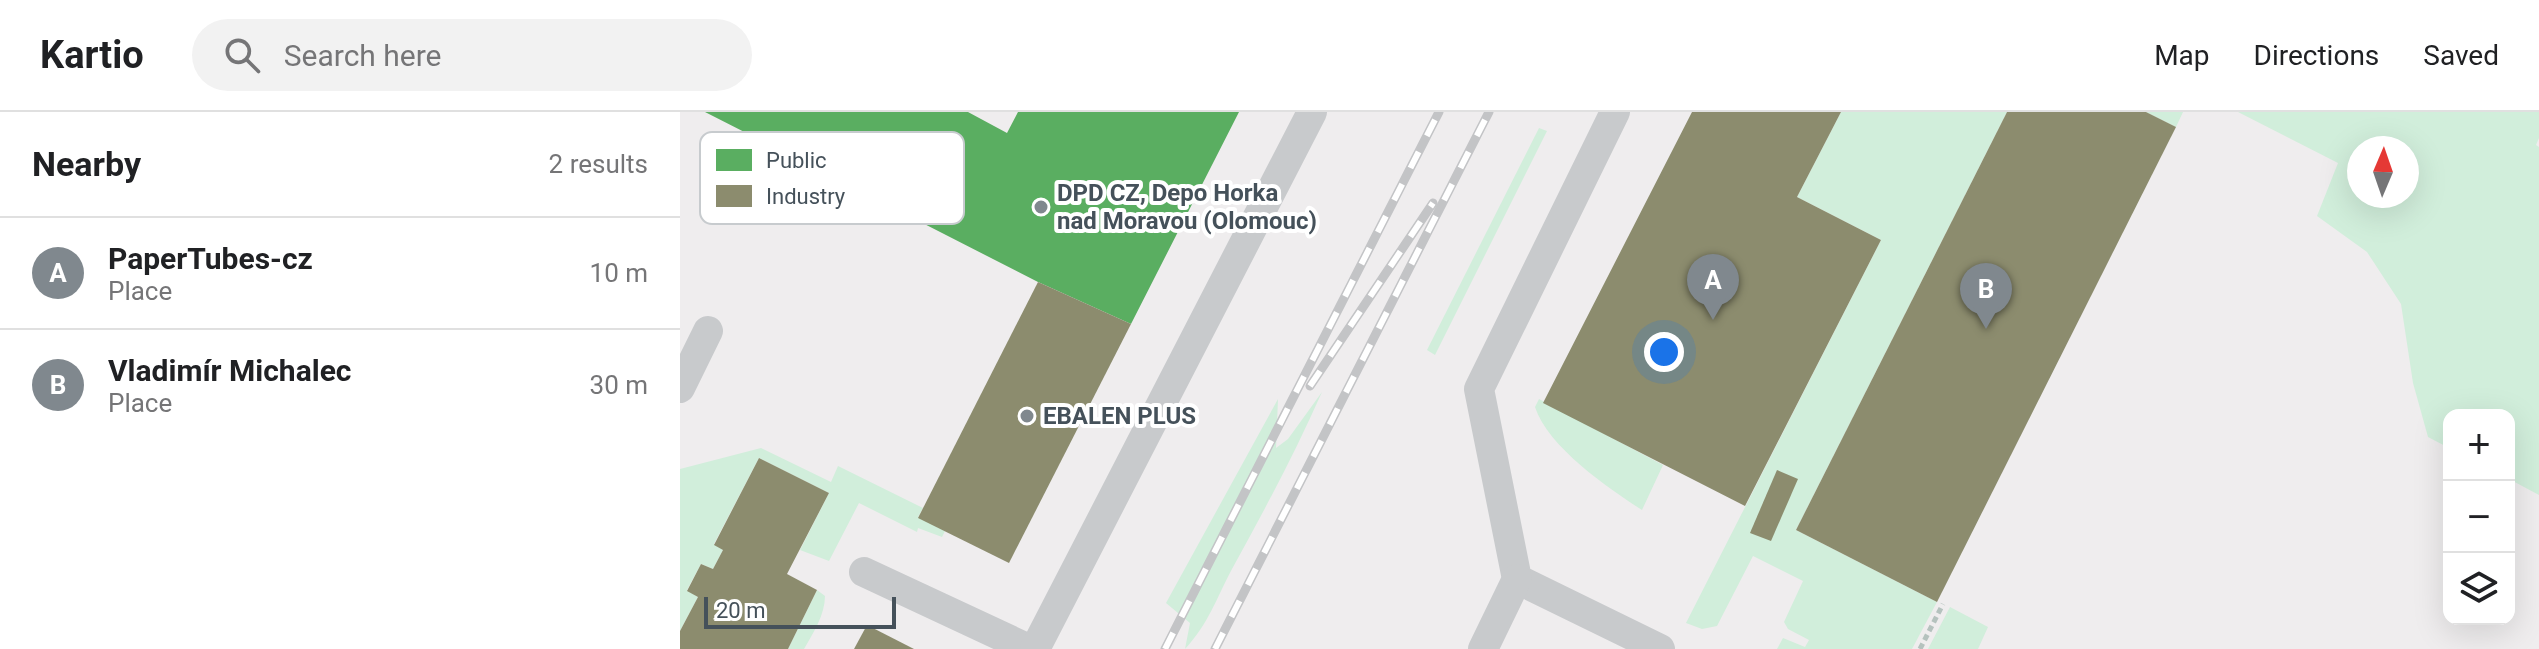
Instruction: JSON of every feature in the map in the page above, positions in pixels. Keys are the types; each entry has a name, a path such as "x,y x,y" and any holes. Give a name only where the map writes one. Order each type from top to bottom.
{"lane":[{"path":"864,572 1032,649 1312,112"},
{"path":"1483,649 1517,579 1479,389 1615,112"},
{"path":"680,388 708,331"},
{"path":"1517,579 1660,649"}],"path":[{"path":"1920,649 1943,604"}],"green space":[{"path":"1841,112 2007,112 1796,530 1937,602 1912,649 1777,649 1783,638 1805,647 1809,640 1788,629 1784,622 1803,581 1753,556 1717,626 1702,629 1686,623 1881,240 1797,197"},
{"path":"2146,112 2183,112 2176,127"},
{"path":"2238,112 2539,112 2536,145 2539,147 2539,495 2515,482 2515,409 2443,409 2443,445 2428,437 2413,383 2401,304 2367,252 2317,216 2338,163"},
{"path":"1539,128 1547,131 1435,355 1427,350"},
{"path":"1322,392 1212,610 1185,649 1190,623 1166,603 1278,399 1276,448 1288,439"},
{"path":"1539,399 1663,465 1642,510 1597,478 1552,437 1535,407"},
{"path":"761,448 831,482 838,466 923,508 918,517 945,531 942,537 918,528 917,532 859,503 829,561 800,550 829,493 759,458 714,544 723,550 713,569 701,564 687,590 698,597 680,631 680,469"},
{"path":"817,590 825,596 818,624 804,649 788,649"},
{"path":"1950,607 1988,627 1978,649 1928,649"}],"building: Public":[{"name":"DPD CZ, Depo Horka nad Moravou (Olomouc)","path":"705,112 968,112 1007,133 1018,112 1239,112 1131,324 1038,282 924,224 964,224 964,132 744,132"}],"building: Industry":[{"path":"1692,112 1841,112 1797,197 1881,240 1745,506 1543,403"},
{"path":"2007,112 2146,112 2176,127 1937,602 1796,530"},
{"name":"EBALEN PLUS","path":"1038,282 1131,324 1009,563 918,518"},
{"path":"759,458 829,493 787,574 817,590 788,649 680,649 680,631 698,597 687,591 701,564 713,569 723,550 714,545"},
{"path":"1777,470 1798,479 1771,541 1750,533"},
{"path":"867,625 914,649 854,649"}],"railway":[{"path":"1165,649 1439,112"},
{"path":"1215,649 1489,112"},
{"path":"1310,386 1433,203"}],"place":[{"name":"DPD CZ, Depo Horka nad Moravou (Olomouc)","path":"1041,207"},
{"name":"PaperTubes-cz","path":"1713,320"},
{"name":"Vladimír Michalec","path":"1986,329"},
{"name":"EBALEN PLUS","path":"1027,416"}]}
